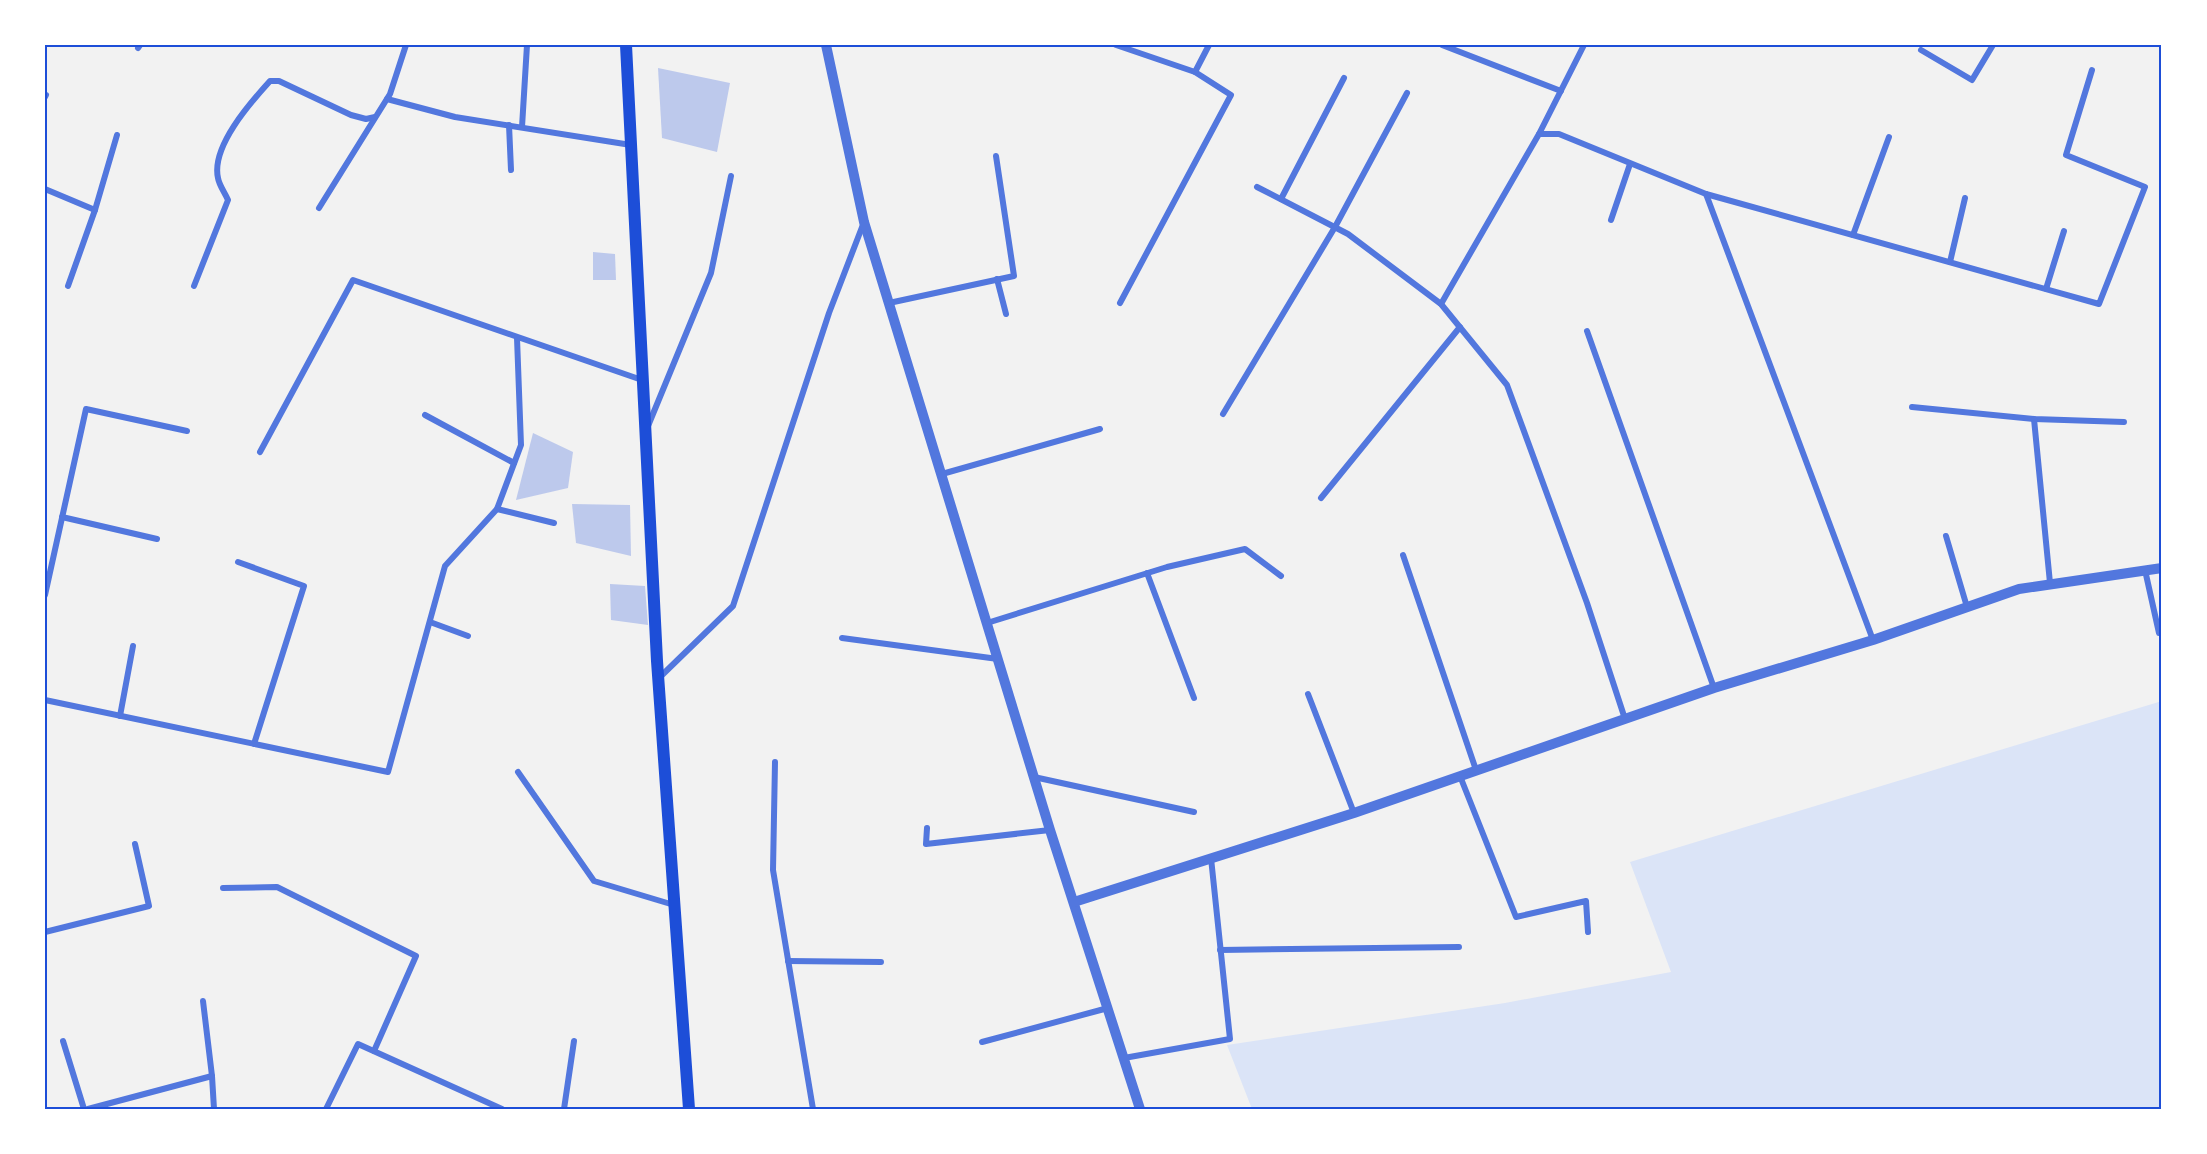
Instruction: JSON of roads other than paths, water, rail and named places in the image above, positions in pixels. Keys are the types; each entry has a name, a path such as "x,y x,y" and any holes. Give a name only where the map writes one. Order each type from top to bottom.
{"main road":[{"path":"626,45 658,678 688,1109"}],"street":[{"path":"319,208 387,99 406,45"},
{"path":"522,127 527,45"},
{"path":"826,45 864,222 1050,830 1140,1109"},
{"path":"1116,45 1195,72 1231,95 1120,303"},
{"path":"1195,72 1209,45"},
{"path":"1443,45 1561,91"},
{"path":"1441,304 1539,134 1584,45"},
{"path":"1921,50 1971,80 1993,45"},
{"path":"1539,134 1558,134 1706,194 2099,304 2145,187 2066,155 2092,70"},
{"path":"1281,199 1344,78"},
{"path":"194,286 228,200 218,178 218,162 222,144 270,81 279,81 351,115 366,119 375,117"},
{"path":"1223,414 1335,227 1407,93"},
{"path":"387,99 455,117 631,145"},
{"path":"509,125 510,170"},
{"path":"68,286 95,210 117,135"},
{"path":"1853,236 1889,137"},
{"path":"889,303 1014,276 996,156"},
{"path":"1611,220 1630,164"},
{"path":"646,432 711,273 731,176"},
{"path":"1257,187 1348,234 1441,304 1506,385 1587,603 1625,719"},
{"path":"45,189 95,210"},
{"path":"1706,194 1873,640"},
{"path":"1950,262 1965,198"},
{"path":"658,678 733,606 829,313 864,222"},
{"path":"2046,289 2064,231"},
{"path":"997,279 1006,314"},
{"path":"260,452 353,280 643,380"},
{"path":"1321,498 1460,327"},
{"path":"1587,332 1714,688"},
{"path":"45,700 388,772 445,566 497,509 522,445 517,338"},
{"path":"1912,407 2034,419 2124,422"},
{"path":"45,595 86,409 187,431"},
{"path":"425,415 514,464"},
{"path":"2034,419 2050,583"},
{"path":"942,474 1100,429"},
{"path":"497,509 554,523"},
{"path":"62,517 158,539"},
{"path":"1946,536 1967,607"},
{"path":"987,623 1147,573 1245,549 1281,576"},
{"path":"1403,555 1476,770"},
{"path":"238,562 304,586 254,744"},
{"path":"1074,902 1354,813 1714,688 1873,640 2019,589 2162,568"},
{"path":"2145,570 2159,633"},
{"path":"1147,573 1194,698"},
{"path":"430,622 468,636"},
{"path":"842,638 998,660"},
{"path":"120,716 133,646"},
{"path":"1308,694 1354,813"},
{"path":"775,762 773,870 813,1109"},
{"path":"518,772 594,880 674,905"},
{"path":"1460,776 1516,917 1586,901 1588,932"},
{"path":"1034,777 1194,812"},
{"path":"927,828 926,844 1050,830"},
{"path":"45,932 149,906 135,844"},
{"path":"1124,1058 1230,1039 1211,858"},
{"path":"223,888 278,887 416,956 374,1051"},
{"path":"1220,950 1459,947"},
{"path":"788,962 881,962"},
{"path":"204,1001 214,1109"},
{"path":"982,1042 1108,1008"},
{"path":"63,1041 84,1109"},
{"path":"564,1109 574,1041"},
{"path":"326,1109 358,1044 502,1109"},
{"path":"88,1109 212,1076"}]}
